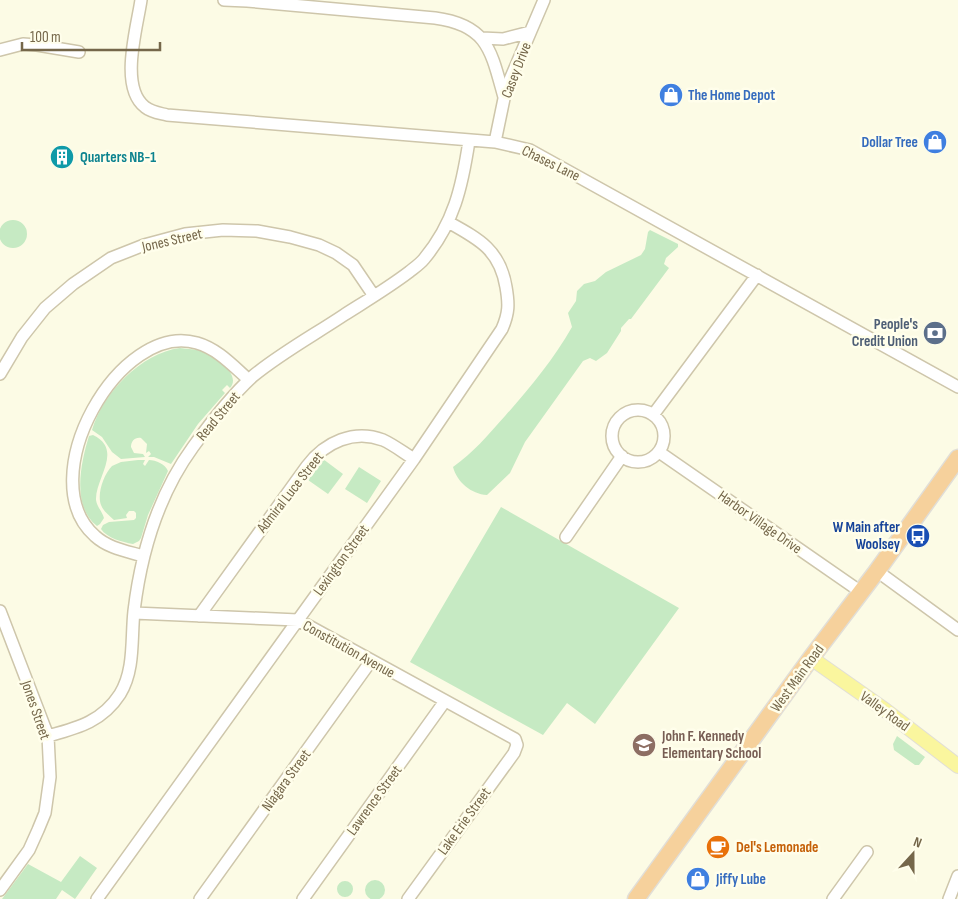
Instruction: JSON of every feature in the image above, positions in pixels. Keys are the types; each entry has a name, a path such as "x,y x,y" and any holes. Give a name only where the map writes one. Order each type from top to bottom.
{"highway":[{"name":"West Main Road","path":"636,899 958,458"}],"main road":[{"name":"Valley Road","path":"811,658 885,710 958,766"}],"street":[{"name":"Chases Lane","path":"141,0 131,80 136,96 151,111 167,114 495,142 530,150 958,387"},
{"path":"224,0 247,0 461,22 482,38 496,69 504,97"},
{"name":"Casey Drive","path":"495,142 504,97 544,0"},
{"path":"482,38 503,39 530,32"},
{"path":"0,50 22,44 79,52"},
{"name":"Read Street","path":"48,736 84,726 111,706 121,693 129,674 134,613 143,556 158,510 176,470 214,418 249,380 282,355 374,296 422,261 438,240 452,215 462,182 468,141"},
{"name":"Lexington Street","path":"97,899 414,459 498,335 507,318 509,307 504,275 500,263 490,249 475,236 448,222"},
{"name":"Jones Street","path":"0,374 22,337 45,308 73,284 111,258 144,245 184,234 223,230 257,231 319,245 336,253 353,265 374,296"},
{"path":"653,415 757,275"},
{"path":"143,556 122,550 100,540 85,525 76,506 73,483 78,446 95,404 128,365 155,347 175,341 197,343 214,350 249,380"},
{"path":"636,410 653,415 661,424 664,435 659,452 648,460 641,462 634,462 622,456 612,440 616,422 625,414 636,410"},
{"name":"Admiral Luce Street","path":"199,616 307,466 321,450 338,440 369,437 384,441 414,459"},
{"name":"Harbor Village Drive","path":"659,452 861,592"},
{"path":"566,537 622,456"},
{"path":"877,571 958,630"},
{"name":"Jones Street","path":"0,611 48,736 50,777 44,817 29,850 0,890"},
{"name":"Constitution Avenue","path":"134,613 298,620 513,738 517,742"},
{"name":"Niagara Street","path":"200,899 371,661"},
{"name":"Lawrence Street","path":"303,899 445,701"},
{"name":"Lake Erie Street","path":"408,899 514,753 517,742"},
{"path":"833,899 867,852"},
{"path":"949,899 958,876"}],"green space":[{"path":"13,220 23,224 27,234 23,244 13,248 3,244 -1,234 3,224"},
{"path":"650,230 678,244 678,247 666,258 664,264 669,268 631,319 621,328 607,353 596,361 590,358 583,361 525,442 510,473 487,495 470,490 458,478 453,467 486,437 549,362 572,327 568,313 576,301 577,291 584,284 595,281 606,272 641,255 645,249"},
{"path":"180,348 204,352 214,358 230,372 233,377 233,383 230,388 227,385 222,390 225,393 198,424 171,464 154,457 148,457 151,454 149,451 146,453 147,444 141,438 134,440 131,447 134,453 143,454 145,457 121,459 112,452 102,437 92,430 97,416 114,389 138,366 165,351"},
{"path":"93,435 102,441 106,448 107,456 96,500 104,518 97,526 89,517 84,507 80,483 83,458 89,436"},
{"path":"323,459 343,474 328,494 308,480"},
{"path":"145,460 143,464 145,466 149,460 163,464 168,471 148,515 141,538 133,544 111,537 101,529 103,525 109,522 134,520 136,513 129,511 126,515 127,518 114,520 102,507 100,491 112,466 121,462"},
{"path":"359,467 381,481 367,503 345,489"},
{"path":"501,507 679,608 595,724 567,703 543,735 410,662"},
{"path":"897,736 925,757 919,765 915,765 894,750 893,744"},
{"path":"80,856 97,868 75,899 62,890 56,899 2,899 28,864 61,882"},
{"path":"375,880 382,883 385,890 382,897 375,900 368,897 365,890 368,883"},
{"path":"342,881 348,881 353,886 351,895 342,897 337,892 337,886"}],"place":[{"name":"The Home Depot","path":"671,95"},
{"name":"Dollar Tree","path":"935,142"},
{"name":"Quarters NB-1","path":"62,157"},
{"name":"People's Credit Union","path":"935,333"},
{"name":"W Main after Woolsey","path":"918,536"},
{"name":"John F. Kennedy Elementary School","path":"644,745"},
{"name":"Del's Lemonade","path":"718,847"},
{"name":"Jiffy Lube","path":"698,879"}]}
